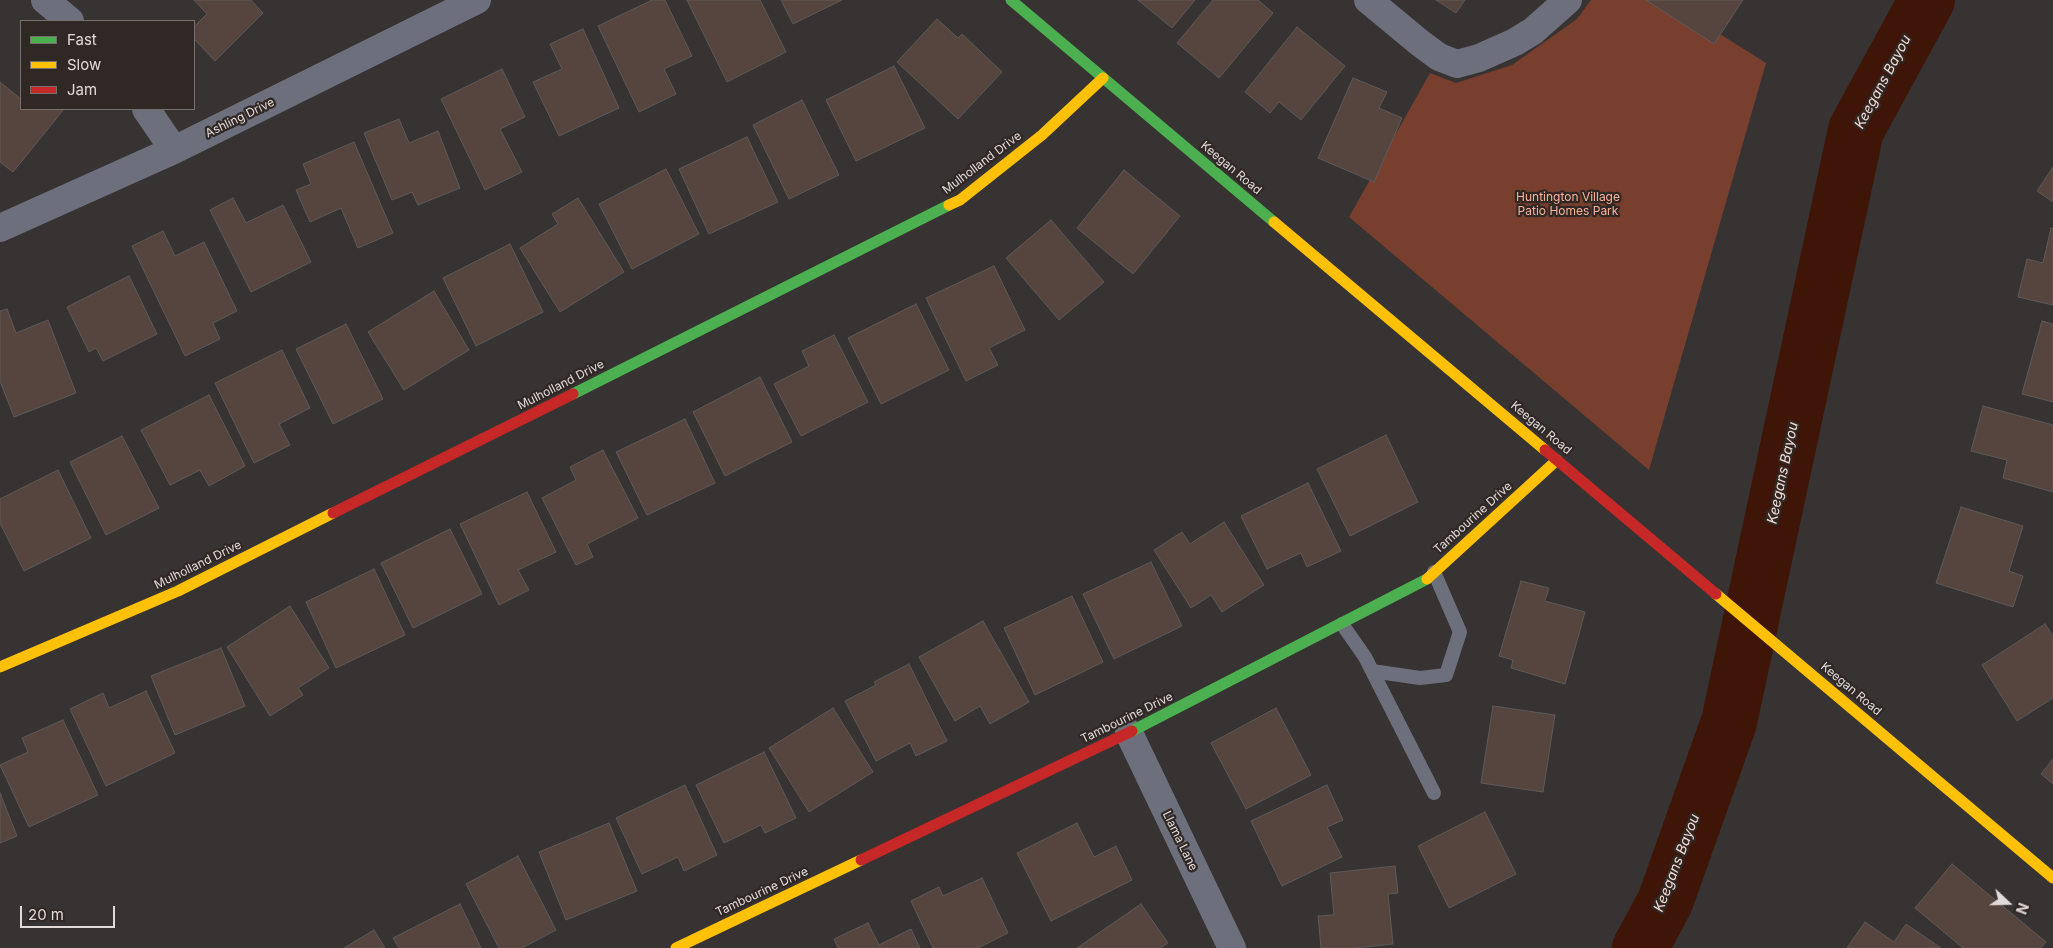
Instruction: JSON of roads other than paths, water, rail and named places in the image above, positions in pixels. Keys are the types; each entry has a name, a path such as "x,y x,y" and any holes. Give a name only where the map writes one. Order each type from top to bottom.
{"street":[{"path":"45,0 69,20"},
{"name":"Ashling Drive","path":"0,228 174,150 477,0"},
{"name":"Keegan Road","path":"1011,0 2053,878"},
{"path":"1368,0 1439,57 1458,64 1479,58 1533,31 1568,0"},
{"name":"Mulholland Drive","path":"0,667 178,591 960,200 1042,135 1103,78"},
{"path":"147,110 174,150"},
{"name":"Tambourine Drive","path":"676,948 1129,733 1423,583 1557,460"},
{"name":"Llama Lane","path":"1129,733 1232,948"}],"lane":[{"path":"1372,671 1420,678 1446,675 1460,632 1434,572"},
{"path":"1342,624 1372,671 1434,793"}],"waterway":[{"name":"Keegans Bayou","path":"1640,948 1665,902 1729,722 1856,130 1927,0"}],"park label":[{"name":"Huntington Village Patio Homes Park","path":"1568,204"}]}
